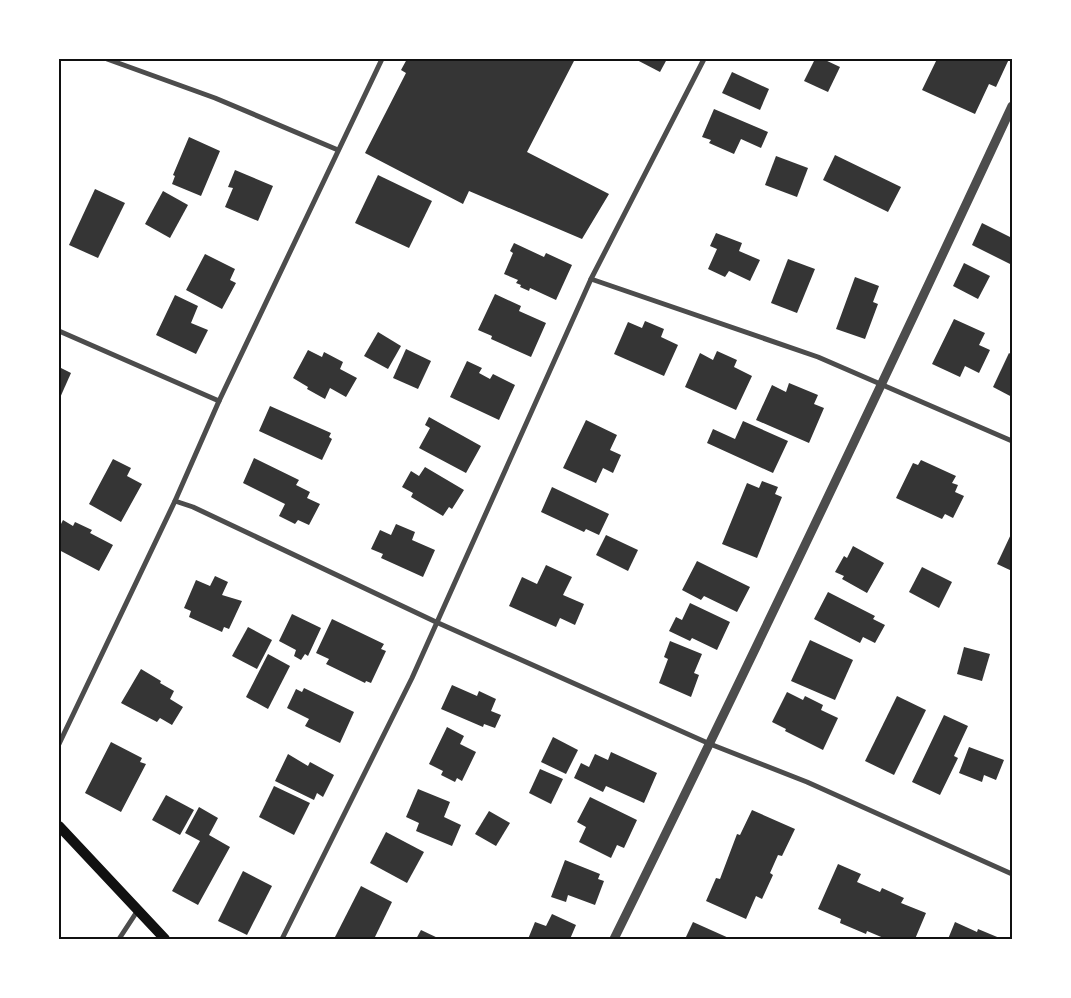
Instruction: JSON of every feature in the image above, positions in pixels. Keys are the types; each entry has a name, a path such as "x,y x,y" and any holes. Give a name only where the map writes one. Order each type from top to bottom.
{"main road":[{"path":"59,826 165,939"}],"street":[{"path":"107,59 215,98 338,150"},
{"path":"59,744 176,501 219,401 382,59"},
{"path":"282,939 412,678 592,279 704,59"},
{"path":"614,939 710,744 882,385 1012,106"},
{"path":"592,279 818,357 1012,441"},
{"path":"59,331 219,401"},
{"path":"176,501 193,507 436,622 710,744 807,782 1012,874"},
{"path":"119,939 138,910"}],"building":[{"path":"407,59 575,59 527,152 609,194 582,239 469,191 463,204 365,153 406,73 401,70"},
{"path":"635,59 667,59 660,72"},
{"path":"815,59 823,59 840,67 828,92 804,81"},
{"path":"937,59 1009,59 996,87 989,84 975,114 922,90"},
{"path":"732,72 769,89 760,110 722,93"},
{"path":"714,109 768,132 761,148 741,139 734,154 709,143 711,140 702,137"},
{"path":"189,137 220,151 201,196 172,184 175,176 173,175"},
{"path":"835,155 901,187 888,212 823,180"},
{"path":"776,156 808,168 797,197 765,185"},
{"path":"235,170 273,186 258,221 225,207 233,188 228,187"},
{"path":"378,175 432,201 409,248 355,223"},
{"path":"95,189 125,203 98,258 69,245"},
{"path":"163,191 188,205 170,238 145,224"},
{"path":"982,223 1012,238 1012,265 972,245"},
{"path":"716,233 742,243 739,251 760,260 750,281 729,271 725,277 708,269 717,249 710,246"},
{"path":"514,243 544,257 546,253 572,265 556,300 530,288 529,291 520,287 521,285 516,283 518,280 504,274 513,253 510,251"},
{"path":"205,254 235,269 230,280 236,283 222,309 186,290"},
{"path":"788,259 815,269 797,313 771,303"},
{"path":"964,263 990,276 978,299 953,286"},
{"path":"855,277 879,286 873,302 878,304 865,339 836,329"},
{"path":"495,294 521,306 519,311 546,323 531,357 491,339 492,336 478,330"},
{"path":"175,295 198,306 191,323 208,330 196,354 156,335"},
{"path":"954,319 985,333 979,345 990,350 979,373 965,366 960,377 932,364"},
{"path":"645,321 664,329 661,337 678,345 664,376 614,354 628,322 642,328"},
{"path":"378,332 401,346 388,369 364,356"},
{"path":"406,349 431,361 418,389 393,378"},
{"path":"308,350 322,357 324,352 343,362 340,369 357,378 346,397 330,388 325,399 307,389 308,387 293,378"},
{"path":"717,351 737,360 734,367 752,376 736,410 685,387 700,353 713,360"},
{"path":"1009,353 1012,355 1012,397 993,387"},
{"path":"467,361 482,368 479,373 490,379 493,374 515,385 499,420 450,397"},
{"path":"59,367 71,373 59,400"},
{"path":"789,383 818,395 814,404 824,408 809,443 756,420 772,385 786,392"},
{"path":"270,406 331,433 329,437 332,439 322,460 259,431"},
{"path":"429,417 481,446 466,473 419,448 430,428 425,425"},
{"path":"586,420 617,435 610,450 621,455 613,473 603,468 596,483 563,468"},
{"path":"743,421 788,441 773,473 707,443 713,429 735,439"},
{"path":"254,458 299,480 296,485 310,492 307,498 320,504 309,525 298,520 295,524 279,516 285,504 243,483"},
{"path":"113,459 131,468 127,476 142,484 121,522 89,504"},
{"path":"921,460 956,476 952,483 958,485 955,492 964,496 953,518 945,514 942,519 896,498 913,463 918,465"},
{"path":"425,467 464,490 452,509 449,507 443,516 411,497 413,493 402,487 411,471 419,476"},
{"path":"762,481 778,487 775,494 782,497 757,558 722,544 747,483 759,488"},
{"path":"552,487 609,514 599,535 586,529 584,532 541,512"},
{"path":"63,520 73,526 75,522 92,530 90,533 113,545 99,571 59,550 59,528"},
{"path":"396,524 415,532 412,540 435,550 423,577 381,558 383,554 371,549 380,530 391,535"},
{"path":"1012,532 1012,571 997,564"},
{"path":"606,535 638,550 628,571 596,555"},
{"path":"853,546 884,563 867,593 842,579 844,576 835,572 844,556 847,558"},
{"path":"697,561 750,587 737,612 704,596 701,600 682,590"},
{"path":"546,565 572,577 563,595 584,604 575,625 560,618 556,627 509,606 522,577 537,584"},
{"path":"922,567 952,582 939,608 909,592"},
{"path":"215,576 228,582 222,595 242,601 229,629 224,627 222,632 189,617 191,611 184,608 196,580 210,586"},
{"path":"828,592 875,616 873,619 885,625 875,643 863,637 860,643 814,619"},
{"path":"690,603 730,622 717,650 692,638 690,641 669,631 676,617 682,620"},
{"path":"292,614 321,628 308,656 305,654 301,660 294,656 296,650 279,641"},
{"path":"332,619 384,644 381,649 386,651 371,683 366,681 365,683 326,664 329,659 316,653"},
{"path":"248,627 272,640 257,669 232,656"},
{"path":"810,640 853,660 835,700 791,681"},
{"path":"670,641 702,654 694,673 699,675 691,697 659,683 668,659 664,657"},
{"path":"964,647 990,654 982,681 957,674"},
{"path":"268,654 290,666 268,709 246,697"},
{"path":"141,669 174,691 170,699 183,707 172,725 160,718 157,722 121,703"},
{"path":"452,685 477,696 479,691 496,699 491,711 501,715 495,728 484,724 483,727 441,709"},
{"path":"304,688 354,712 340,743 305,726 309,719 287,708 296,689 302,692"},
{"path":"787,692 803,700 805,696 823,705 821,710 838,718 823,750 785,731 786,729 772,722"},
{"path":"897,696 926,710 894,775 865,761"},
{"path":"944,715 968,726 954,756 958,758 940,795 912,782"},
{"path":"447,727 464,736 460,744 476,752 462,781 457,778 455,782 441,775 443,771 429,764"},
{"path":"553,737 578,750 566,774 541,762"},
{"path":"111,742 142,758 140,762 146,764 121,812 85,793"},
{"path":"969,747 1004,760 996,780 984,775 982,782 959,773"},
{"path":"611,752 657,773 644,803 606,786 603,792 574,778 581,763 589,767 595,754 608,760"},
{"path":"288,754 308,766 310,762 334,775 323,797 317,793 314,800 275,781"},
{"path":"540,769 563,779 551,804 529,793"},
{"path":"274,786 310,803 294,835 259,817"},
{"path":"418,789 450,802 444,817 461,825 452,846 416,831 419,823 406,817"},
{"path":"166,795 194,810 180,835 152,820"},
{"path":"590,797 637,820 624,848 617,845 611,858 579,842 586,827 577,822"},
{"path":"199,807 218,818 209,835 230,847 198,905 172,891 200,841 185,833"},
{"path":"752,810 795,829 782,856 778,855 770,873 773,875 762,899 756,896 746,919 706,901 716,878 720,879 737,834 740,835"},
{"path":"489,811 510,823 496,846 475,834"},
{"path":"386,832 424,852 407,883 370,863"},
{"path":"565,860 600,874 598,879 604,881 595,905 568,895 566,902 551,897"},
{"path":"838,864 861,874 857,882 880,892 882,888 904,898 901,903 926,913 915,939 886,939 867,931 866,934 840,923 841,919 818,909"},
{"path":"243,871 272,886 247,935 218,921"},
{"path":"361,886 392,902 374,939 334,939"},
{"path":"552,914 576,925 570,939 528,939 535,922 546,926"},
{"path":"693,922 731,939 685,939"},
{"path":"955,922 977,932 978,929 1002,939 948,939"},
{"path":"421,930 440,939 416,939"}]}
